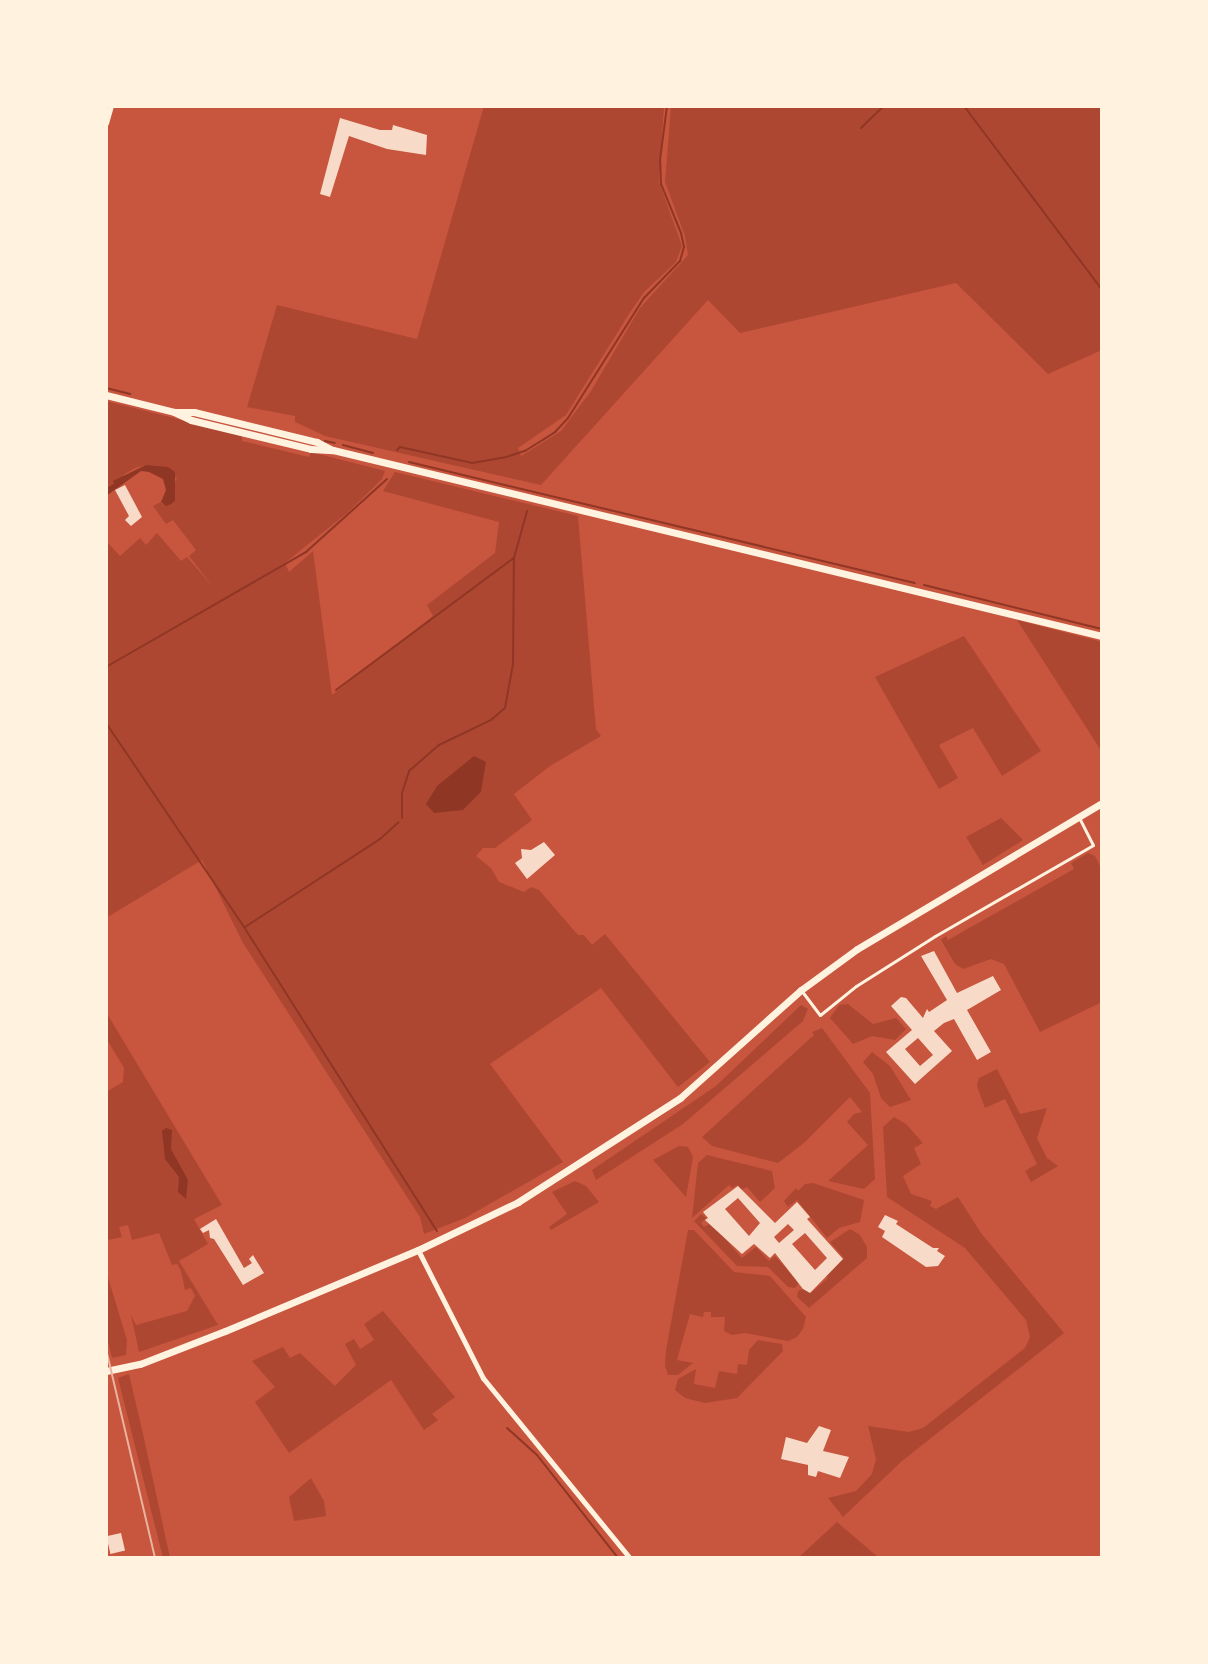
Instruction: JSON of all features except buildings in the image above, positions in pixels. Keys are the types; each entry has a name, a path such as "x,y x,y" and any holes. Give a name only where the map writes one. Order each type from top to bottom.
{"main road":[{"path":"106,395 174,412 201,423 311,449 333,450 1102,636"},
{"path":"106,1371 140,1364 418,1250 518,1202 680,1098 801,990 857,949 1102,803"}],"street":[{"path":"106,123 111,106"},
{"path":"418,1250 483,1378 630,1558"}],"lane":[{"path":"801,990 820,1015 856,986 935,936 1093,845 1078,816"}],"shaded area":[{"path":"484,106 664,106 659,182 682,246 676,262 644,292 566,415 518,448 521,456 561,431 591,391 640,308 688,255 685,236 665,182 671,106 1102,106 1102,350 1048,374 956,283 740,333 708,300 541,485 325,436 295,422 295,416 247,407 277,305 417,339"},
{"path":"106,401 242,435 242,441 309,457 311,452 385,471 382,479 347,513 285,563 289,572 313,551 332,695 433,616 427,605 495,553 499,522 383,491 395,472 578,516 596,729 601,736 550,766 514,794 532,820 495,848 483,848 476,856 491,868 499,882 524,892 531,887 539,890 578,935 584,935 592,945 605,934 710,1062 678,1087 601,988 490,1064 563,1162 465,1218 424,1234 420,1217 243,943 202,860 106,918 106,541 120,556 140,538 146,545 157,533 181,561 187,557 213,587 189,556 196,550 173,520 166,524 153,506 161,502 163,505 177,478 146,465 123,475 126,480 106,488"},
{"path":"146,465 168,467 175,472 175,501 166,506 161,502 166,490 163,479 141,471 106,496 106,488 114,484 113,481"},
{"path":"1017,620 1102,642 1102,752"},
{"path":"964,636 1041,751 1002,776 973,728 939,745 958,778 939,789 875,677"},
{"path":"474,756 486,762 481,792 463,810 434,813 426,804 437,786"},
{"path":"1001,818 1023,840 983,865 966,837"},
{"path":"1088,853 1095,856 1102,870 1102,1002 1040,1032 1004,964 991,959 963,969 955,964 941,940 946,936 948,940 1074,869 1071,863"},
{"path":"848,1004 873,1024 896,1018 906,1029 895,1040 872,1036 853,1044 830,1018 839,1005"},
{"path":"801,1005 808,1009 803,1021 683,1124 596,1180 592,1170 716,1086"},
{"path":"106,1012 222,1205 194,1219 208,1244 179,1261 218,1325 139,1352 131,1315 136,1325 187,1311 195,1296 191,1288 185,1290 181,1271 177,1264 172,1265 159,1233 132,1240 128,1225 119,1227 122,1237 108,1240 106,1092 123,1082 124,1068 106,1038"},
{"path":"822,1028 870,1093 875,1179 864,1189 828,1181 868,1145 847,1122 854,1114 862,1112 850,1097 804,1143 778,1163 712,1146 702,1137 814,1035 812,1032"},
{"path":"872,1052 890,1066 911,1100 890,1107 881,1098 873,1074 863,1062"},
{"path":"997,1069 1020,1114 1047,1108 1037,1138 1047,1158 1058,1166 1031,1182 1025,1171 1037,1164 1005,1099 985,1108 977,1086 979,1078"},
{"path":"894,1117 906,1124 923,1143 914,1148 921,1164 903,1176 911,1194 932,1201 930,1206 936,1209 958,1197 981,1233 1064,1333 902,1461 843,1517 828,1498 856,1491 872,1474 876,1459 868,1426 909,1432 923,1428 1025,1348 1030,1337 1026,1320 965,1248 887,1197 883,1127"},
{"path":"166,1128 172,1130 171,1149 188,1180 186,1199 178,1192 179,1177 165,1159 162,1131"},
{"path":"679,1146 688,1147 693,1157 686,1197 653,1160"},
{"path":"707,1155 772,1171 775,1188 760,1202 747,1187 741,1190 737,1185 732,1188 729,1185 692,1218 698,1163"},
{"path":"575,1181 586,1186 599,1202 551,1230 549,1227 567,1214 552,1192"},
{"path":"813,1183 864,1200 860,1222 839,1228 827,1238 797,1200 788,1207 784,1201 796,1188 798,1191 805,1184"},
{"path":"701,1214 706,1218 701,1223 704,1227 711,1223 742,1258 756,1247 769,1261 775,1256 799,1283 795,1288 788,1287 768,1267 737,1266 694,1221"},
{"path":"850,1229 860,1235 867,1247 867,1258 809,1308 797,1297 798,1291 805,1288 811,1293 828,1278 826,1275 844,1258 830,1242"},
{"path":"688,1230 694,1230 734,1272 770,1276 806,1317 797,1337 788,1341 745,1333 732,1335 724,1331 725,1317 711,1317 711,1312 704,1312 703,1317 690,1314 677,1360 693,1363 678,1375 668,1375 666,1350"},
{"path":"106,1271 127,1340 126,1355 112,1358 106,1334"},
{"path":"383,1311 455,1397 432,1414 438,1420 424,1430 391,1380 289,1453 255,1402 275,1387 252,1361 283,1347 290,1358 300,1353 335,1386 356,1365 345,1344 354,1339 360,1349 374,1340 364,1324"},
{"path":"758,1340 782,1344 783,1351 737,1398 705,1403 685,1398 675,1390 678,1379 696,1369 694,1384 715,1388 719,1371 737,1374 738,1364 747,1365 749,1350"},
{"path":"129,1374 170,1558 163,1558 118,1378"},
{"path":"311,1478 324,1501 326,1516 294,1521 289,1497"},
{"path":"837,1522 879,1558 798,1558"}],"waterway":[{"path":"397,450 400,447 472,463 506,457 525,451 555,432 568,418 644,298 680,261 684,247 681,233 661,184 660,160 667,106"},
{"path":"861,128 884,106"},
{"path":"964,106 1102,290"},
{"path":"106,388 130,394"},
{"path":"325,441 335,443"},
{"path":"343,445 373,453"},
{"path":"409,462 915,583"},
{"path":"106,667 306,552 387,479"},
{"path":"402,818 402,793 409,771 439,745 491,720 505,708 513,664 514,558 527,511"},
{"path":"336,690 514,558"},
{"path":"924,585 1102,629"},
{"path":"106,723 244,927 437,1231"},
{"path":"245,927 380,839 399,822"},
{"path":"507,1428 537,1455 618,1558"}],"railway":[{"path":"106,1349 155,1558"}]}
